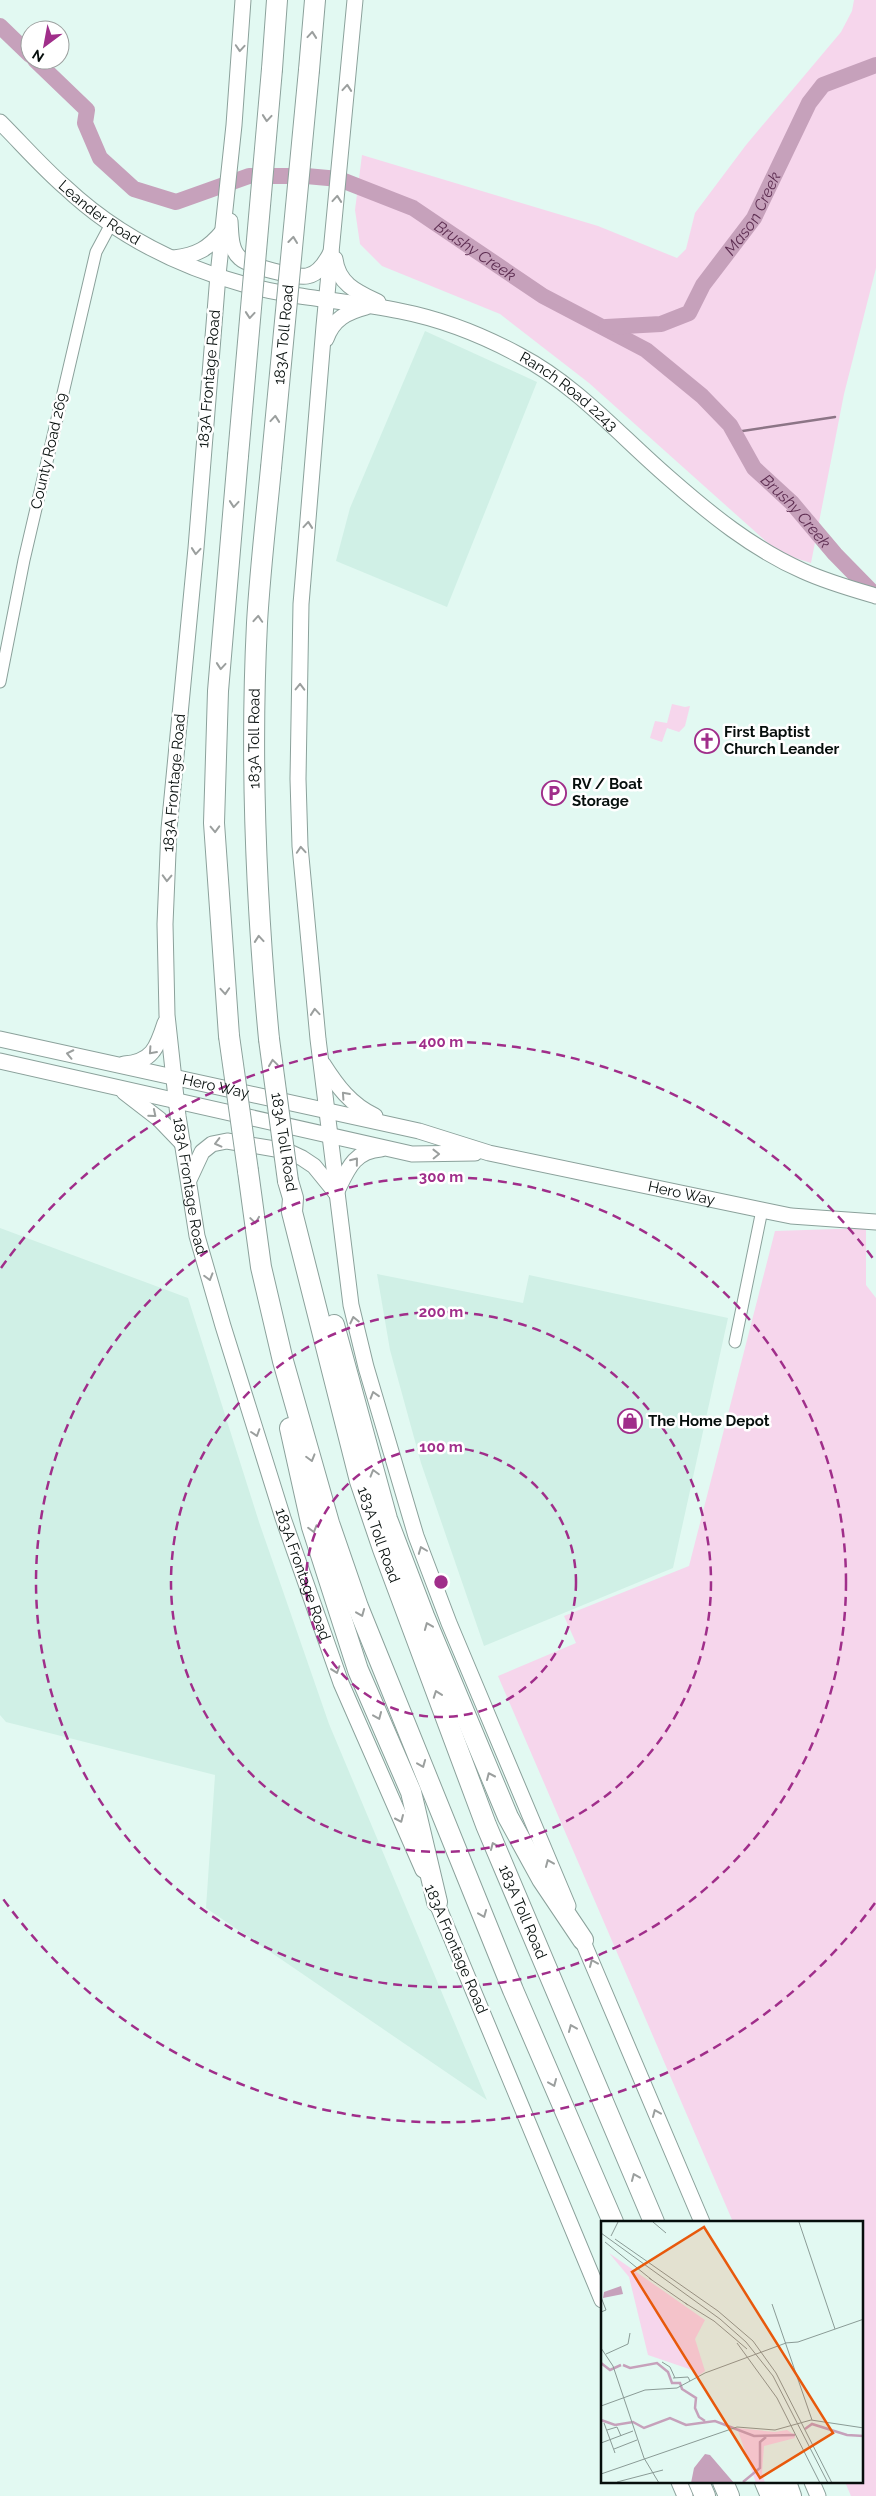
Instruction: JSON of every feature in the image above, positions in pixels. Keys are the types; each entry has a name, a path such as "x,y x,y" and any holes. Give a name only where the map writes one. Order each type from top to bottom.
{"highway":[{"path":"277,0 218,691 214,823 229,1036 261,1267 283,1361 329,1523 358,1607 513,1990 613,2221"},
{"name":"183A Toll Road","path":"315,0 257,623 255,787 259,932 269,1040 291,1190 292,1212 360,1481 383,1549 486,1825 654,2221"},
{"path":"291,1190 304,1210 386,1519 424,1616 508,1817 542,1879 583,1940"},
{"path":"283,1361 292,1441 312,1527 358,1670 411,1792 437,1902"},
{"path":"700,2484 705,2496"},
{"path":"724,2484 729,2496"},
{"path":"766,2484 771,2496"},
{"path":"787,2484 791,2496"}],"main road":[{"path":"243,0 225,228 240,259 273,272 307,276 323,266 333,248"},
{"path":"355,0 301,604 298,779 300,846 326,1111 351,1305 366,1367 416,1536 449,1623 702,2221"},
{"name":"Leander Road","path":"0,122 64,187 111,224 173,258 218,275"},
{"path":"173,258 199,253 212,244 225,228"},
{"name":"183A Frontage Road","path":"225,228 218,275 196,548 168,829 165,924 167,1016 177,1101 197,1236 223,1326 284,1518 341,1683 437,1902 601,2298"},
{"path":"333,248 337,270 341,278 356,292 395,310"},
{"name":"Ranch Road 2243","path":"218,275 252,286 395,310 461,328 491,340 546,370 604,417 668,477 742,536 775,557 804,571 876,596"},
{"path":"322,355 328,333 339,318 349,312 371,306"},
{"path":"117,1065 137,1063 149,1056 158,1045 167,1016"},
{"name":"Hero Way","path":"0,1039 419,1131 489,1153 791,1216 876,1222"},
{"path":"321,1060 334,1081 355,1105 373,1116 419,1131"},
{"name":"Hero Way","path":"0,1061 412,1154 489,1153"},
{"path":"119,1088 159,1119 183,1144"},
{"path":"189,1181 202,1152 212,1144 227,1141 287,1151 302,1158 314,1166 336,1193"},
{"path":"336,1193 349,1169 362,1153 388,1149"},
{"path":"680,2484 684,2496"},
{"path":"813,2484 818,2496"}],"street":[{"name":"County Road 269","path":"0,682 26,551 96,252 111,224"},
{"path":"735,1342 762,1210"}],"shaded area":[{"path":"854,0 876,0 876,268 844,394 811,563 779,553 589,383 500,314 382,266 360,244 355,210 362,155 598,226 677,258 686,249 695,213 746,145 841,32 852,11"},
{"path":"425,331 537,382 447,607 336,561 350,508"},
{"path":"672,704 685,707 690,706 685,726 679,732 667,728 662,742 650,738 655,721 667,723"},
{"path":"0,1228 188,1298 259,1522 329,1724 487,2100 206,1908 215,1775 6,1722 0,1715"},
{"path":"866,1228 866,1285 876,1298 876,2496 851,2496 846,2484 864,2484 864,2221 733,2221 498,1676 576,1643 564,1616 689,1566 775,1231"},
{"name":"The Home Depot","path":"377,1274 523,1303 529,1275 728,1318 673,1568 484,1646 421,1463 390,1350"}],"waterway":[{"name":"Brushy Creek","path":"0,26 20,45"},
{"name":"Mason Creek","path":"606,327 661,324 689,313 703,285 754,218 809,103 823,85 876,65"},
{"name":"Brushy Creek","path":"45,70 87,110 85,123 100,158 134,189 176,202 249,176 306,176 339,179 413,208 543,296 646,350 702,396 730,425 754,468 792,503 835,554 876,596"},
{"path":"736,432 835,417"}],"place":[{"name":"First Baptist Church Leander","path":"707,741"},
{"name":"RV / Boat Storage","path":"554,793"},
{"name":"The Home Depot","path":"630,1421"}]}
